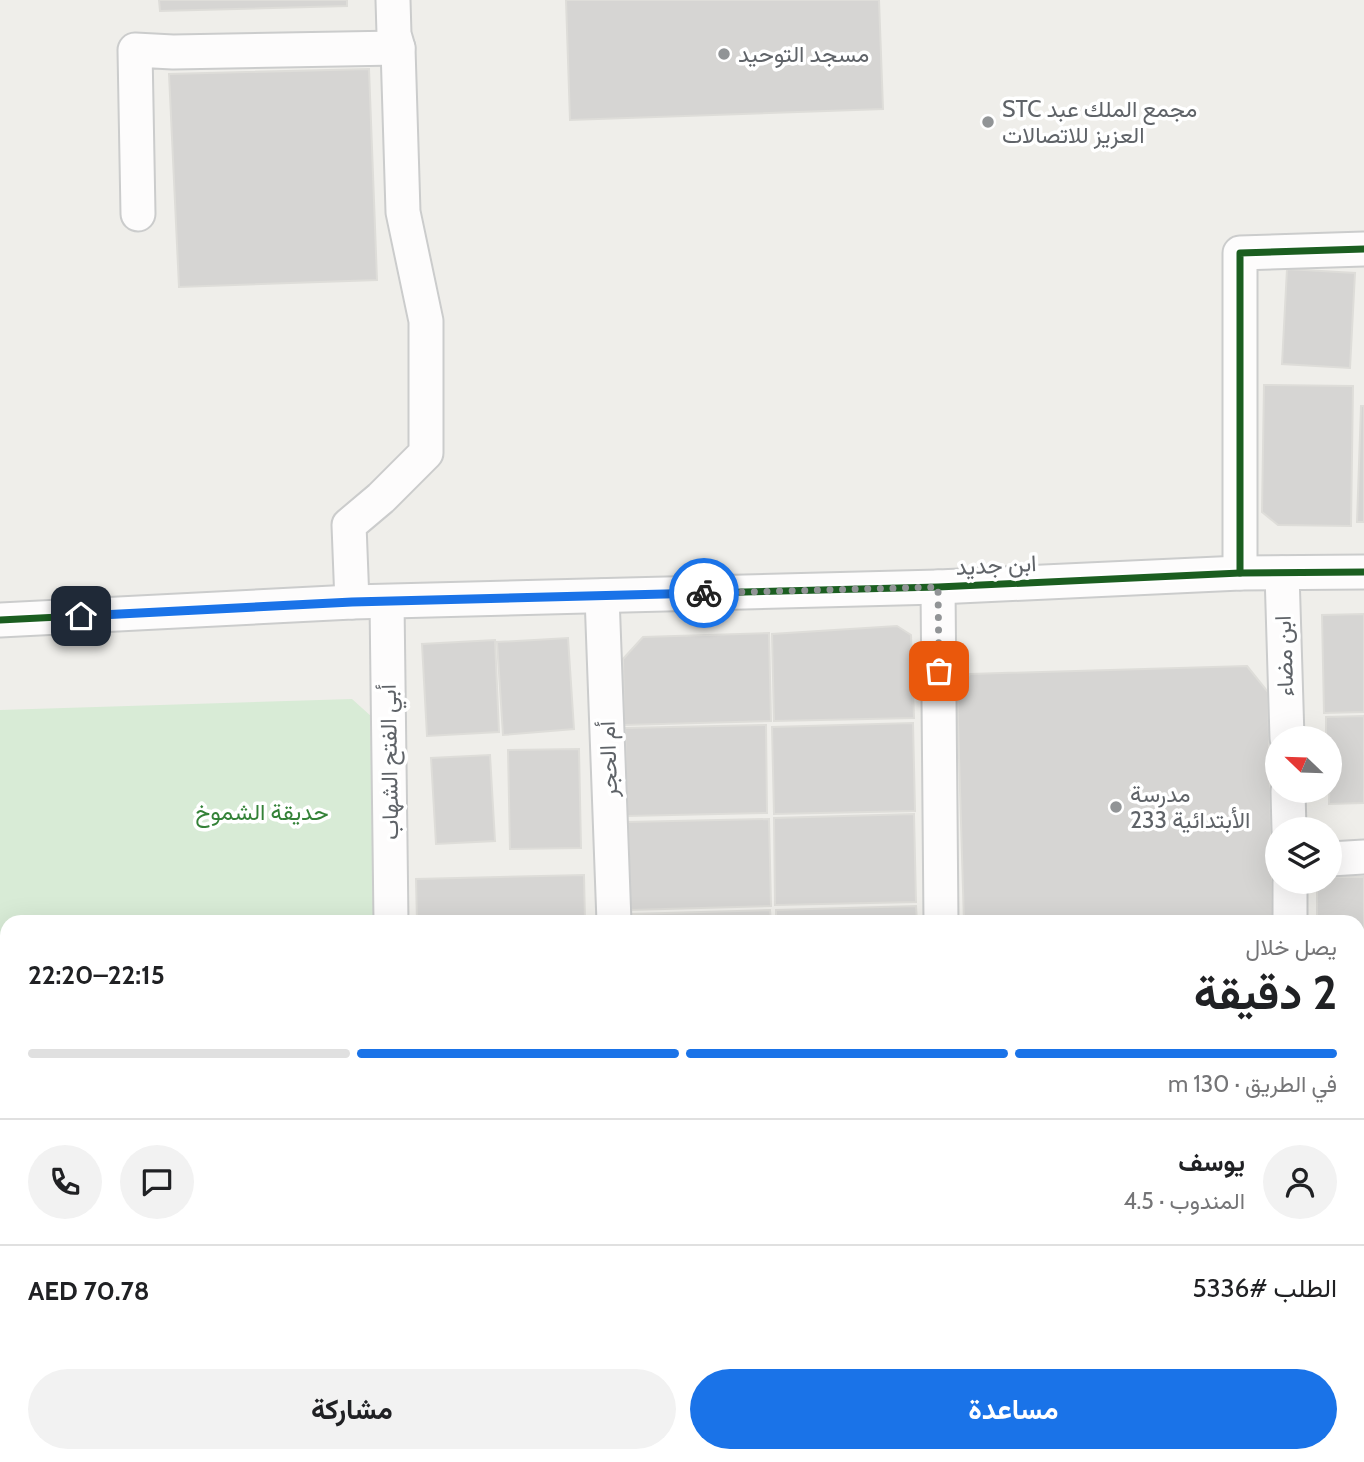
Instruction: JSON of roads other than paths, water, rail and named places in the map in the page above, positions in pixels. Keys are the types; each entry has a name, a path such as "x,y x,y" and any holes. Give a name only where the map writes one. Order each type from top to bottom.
{"street":[{"path":"352,602 349,526 426,453 426,321 404,212 398,48 394,34 393,0"},
{"path":"138,214 135,50 173,52 398,48"},
{"path":"1240,573 1240,253 1364,249"},
{"name":"ابن جديد","path":"0,621 352,602 938,587 1240,573 1364,572"},
{"name":"ابن مضاء","path":"1282,573 1287,726"},
{"path":"938,587 941,915"},
{"name":"أم الحجر","path":"602,596 614,915"},
{"name":"أبي الفتح الشهاب","path":"387,602 391,915"},
{"path":"1342,858 1364,857"},
{"path":"1290,894 1290,915"}],"place":[{"name":"مسجد التوحيد","path":"724,54"},
{"name":"STC مجمع الملك عبد العزيز للاتصالات","path":"988,122"},
{"name":"مدرسة الأبتدائية 233","path":"1116,807"}],"park label":[{"name":"حديقة الشموخ","path":"262,812"}]}
